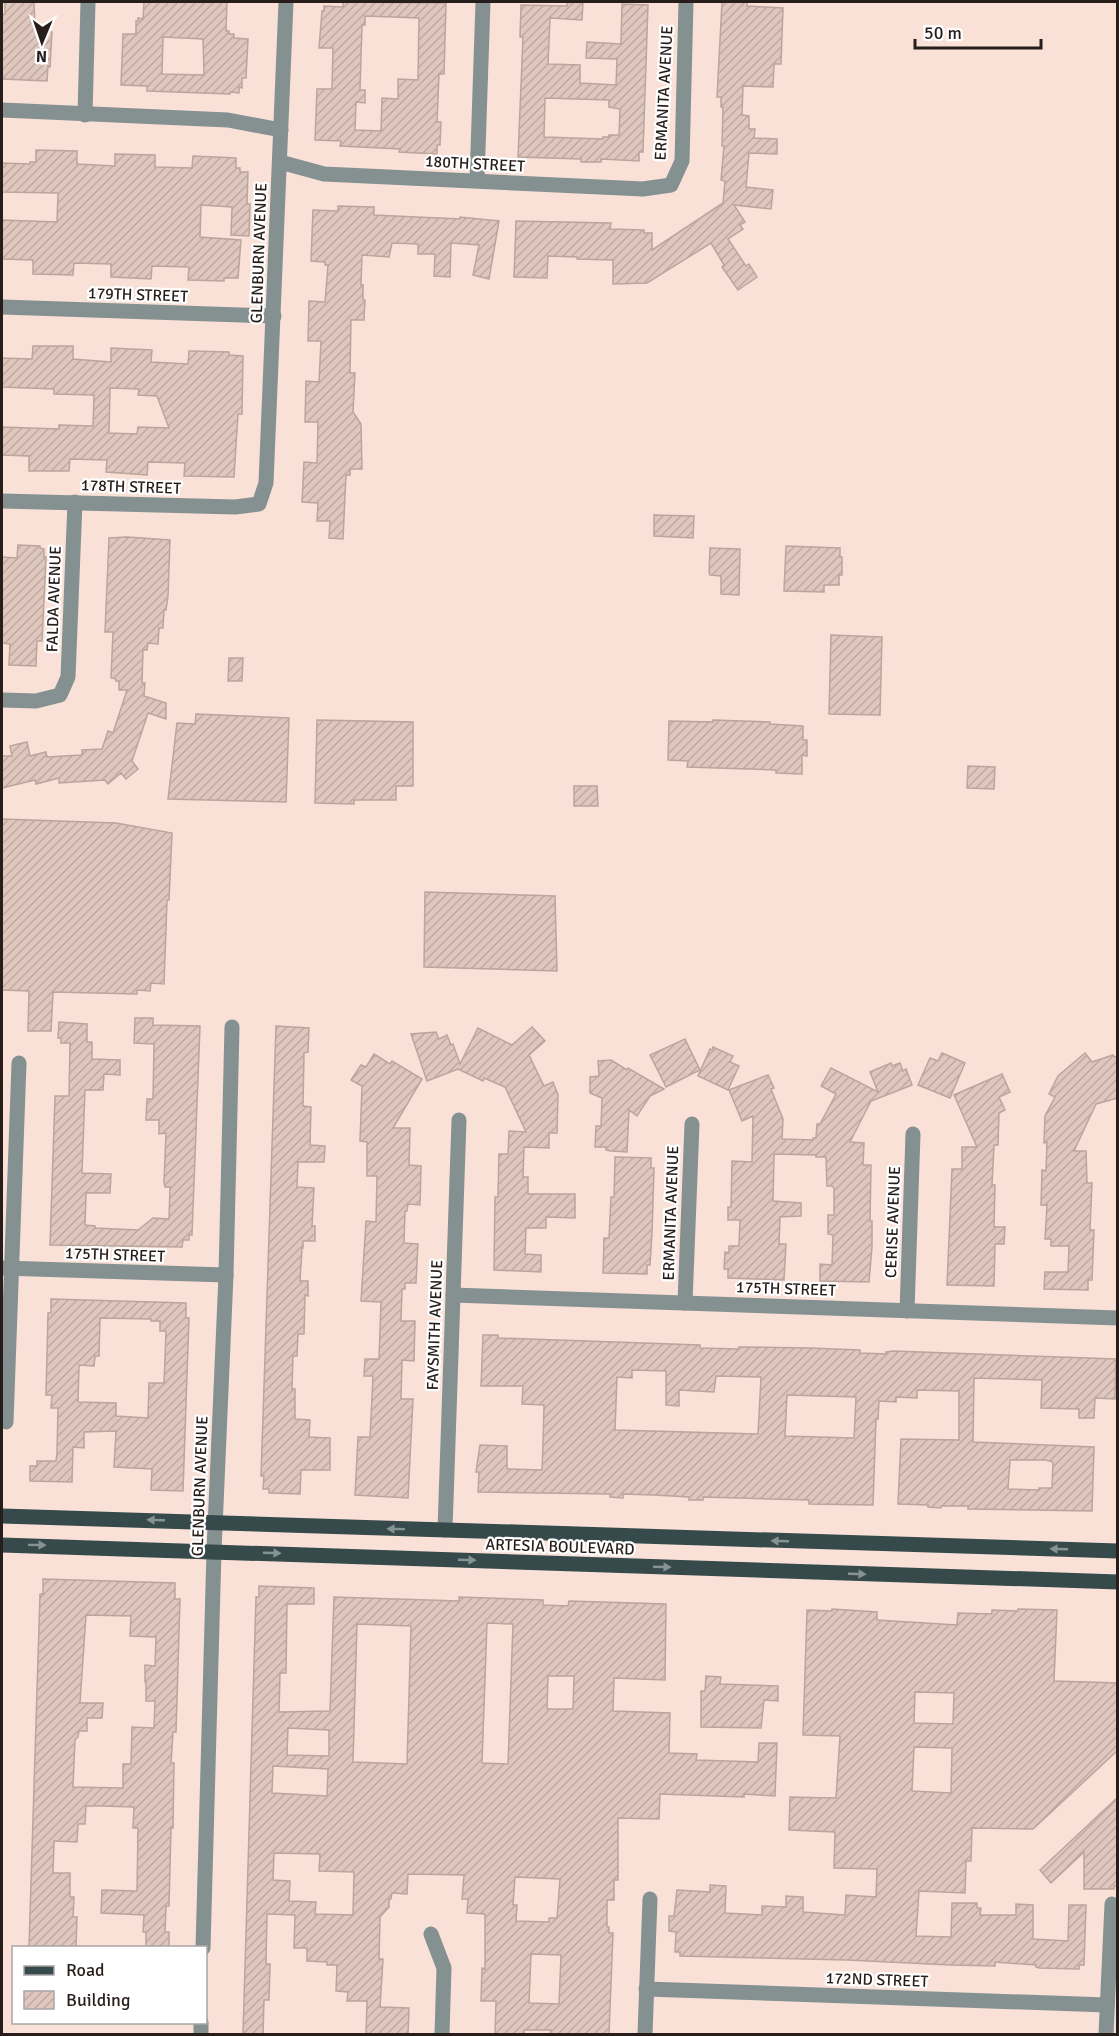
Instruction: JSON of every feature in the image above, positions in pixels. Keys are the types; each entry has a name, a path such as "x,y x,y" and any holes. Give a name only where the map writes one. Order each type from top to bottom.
{"main road":[{"name":"ARTESIA BOULEVARD","path":"2,1516 1118,1551"},
{"name":"ARTESIA BOULEVARD","path":"2,1545 1118,1582"}],"street":[{"path":"85,115 88,2"},
{"name":"GLENBURN AVENUE","path":"259,504 266,483 286,2"},
{"path":"477,180 483,2"},
{"name":"ERMANITA AVENUE","path":"671,185 682,161 686,2"},
{"path":"2,110 228,120 281,130"},
{"name":"180TH STREET","path":"280,162 324,174 643,189 671,185"},
{"name":"179TH STREET","path":"2,307 274,316"},
{"name":"178TH STREET","path":"2,501 235,507 259,504"},
{"name":"FALDA AVENUE","path":"2,700 36,701 60,695 68,677 75,502"},
{"name":"GLENBURN AVENUE","path":"203,1946 214,1551 226,1275 232,1027"},
{"path":"6,1422 7,1268 19,1063"},
{"name":"FAYSMITH AVENUE","path":"445,1530 459,1120"},
{"name":"ERMANITA AVENUE","path":"685,1303 692,1124"},
{"name":"CERISE AVENUE","path":"907,1311 913,1134"},
{"name":"175TH STREET","path":"7,1268 226,1275"},
{"name":"175TH STREET","path":"453,1295 1118,1318"},
{"path":"645,2034 650,1899"},
{"path":"1106,2034 1112,1904"},
{"path":"431,1934 444,1968 441,2034"},
{"name":"172ND STREET","path":"646,1989 1107,2005"}],"building":[{"path":"5,2 34,2 35,27 38,31 52,32 47,81 2,79 2,15 5,14"},
{"path":"144,2 227,2 226,31 234,34 234,38 248,39 246,78 242,78 242,88 239,87 239,93 147,91 147,86 121,85 123,34 136,34 136,21 138,18 143,19","holes":["163,37 203,39 204,75 162,74"]},
{"path":"343,2 446,3 444,74 439,74 437,122 441,122 440,145 437,145 437,154 399,152 400,149 340,146 341,141 315,140 317,89 332,89 333,48 319,48 322,11 324,11 324,6 343,7","holes":["365,16 419,18 418,80 398,79 398,99 382,98 381,131 355,130 356,102 365,103 365,90 360,90 362,25 365,25"]},
{"path":"567,2 583,2 582,20 550,18 548,64 580,65 580,83 616,85 617,59 586,58 587,42 621,44 622,4 648,5 643,152 639,152 639,161 601,159 601,162 581,162 581,159 518,157 523,37 520,37 521,5 567,6","holes":["545,98 609,100 609,107 620,109 619,135 609,135 603,139 544,137"]},
{"path":"722,2 747,2 747,6 783,8 781,64 774,64 773,87 743,86 742,115 749,116 749,129 755,129 754,138 777,139 777,154 749,153 746,187 773,190 771,209 734,205 745,222 740,225 743,229 728,239 746,266 749,264 757,277 738,290 722,267 724,265 711,243 647,283 613,284 613,260 577,259 577,257 548,256 547,278 514,277 516,221 611,223 610,229 644,230 644,233 652,233 652,250 723,203 725,181 721,180 724,146 722,146 723,107 721,107 721,97 717,97"},
{"path":"36,150 77,151 77,164 115,166 115,154 155,155 155,167 192,168 193,156 236,158 236,168 240,168 240,172 248,172 249,236 231,235 232,207 201,205 200,237 241,240 238,278 224,278 224,281 188,280 189,267 152,266 151,279 111,277 111,264 74,263 73,275 33,274 33,260 2,259 2,220 57,222 58,193 2,192 2,163 30,164 30,162 36,162"},
{"path":"338,206 374,207 374,215 460,219 460,217 499,221 489,279 473,275 479,245 451,243 450,277 434,276 435,254 418,254 418,244 392,243 389,257 362,255 361,285 363,285 363,300 365,300 364,320 351,320 350,373 355,373 353,412 361,424 362,469 350,469 350,475 346,475 343,539 329,538 330,521 317,521 318,503 302,502 304,462 317,463 318,422 305,422 306,381 319,382 321,341 308,341 309,301 325,302 328,265 325,265 325,262 311,261 313,210 338,211"},
{"path":"33,346 73,346 73,359 111,362 111,348 152,350 151,362 188,364 189,351 229,352 229,355 243,356 242,414 238,414 234,477 184,476 185,463 148,462 147,475 106,472 107,460 70,459 69,471 29,471 29,456 2,455 2,427 59,429 59,425 93,426 94,395 54,394 54,389 2,387 2,358 32,359","holes":["110,388 139,389 138,395 157,396 169,428 138,427 137,434 109,433"]},
{"path":"654,515 694,516 693,538 654,536"},
{"path":"109,538 170,540 168,596 163,628 159,628 158,644 148,643 147,650 143,650 142,683 145,683 144,696 166,703 166,719 148,713 132,761 138,769 126,779 121,773 108,784 105,780 59,783 59,778 36,784 35,780 2,788 2,756 12,756 10,746 27,742 30,756 46,752 47,757 82,755 82,750 102,749 108,731 113,733 127,690 119,690 119,681 111,678 113,632 105,632"},
{"path":"18,545 40,546 44,549 44,557 46,557 42,641 37,641 36,666 9,665 10,644 2,643 2,557 17,558"},
{"path":"786,546 840,548 842,575 839,575 839,585 824,585 824,592 784,591"},
{"path":"710,548 740,549 739,595 721,594 721,576 710,575 709,572"},
{"path":"831,635 882,637 880,715 829,714"},
{"path":"229,658 243,658 242,681 228,681"},
{"path":"196,714 289,718 286,802 168,799 177,723 195,724"},
{"path":"317,720 413,722 413,786 396,786 396,800 354,800 354,804 315,803"},
{"path":"713,720 803,726 803,740 807,740 807,756 802,755 802,774 776,773 776,770 687,767 688,761 668,760 669,721 713,722"},
{"path":"968,766 995,767 994,789 967,788"},
{"path":"574,786 597,786 598,806 574,806"},
{"path":"2,819 116,823 172,833 164,984 151,983 150,991 137,990 137,994 53,992 51,1031 28,1031 29,991 2,990"},
{"path":"425,892 555,896 557,971 424,967"},
{"path":"135,1018 153,1018 153,1025 200,1026 192,1235 189,1235 189,1240 183,1240 182,1247 50,1245 55,1096 69,1096 70,1043 61,1043 61,1038 58,1038 59,1022 87,1024 87,1042 92,1042 92,1059 120,1060 120,1075 104,1074 103,1090 85,1090 82,1173 111,1174 110,1193 86,1193 85,1225 95,1226 95,1228 138,1230 153,1218 169,1219 170,1187 165,1187 164,1182 166,1133 159,1134 159,1120 146,1120 147,1099 153,1099 154,1044 134,1043"},
{"path":"276,1026 309,1028 308,1052 304,1053 303,1106 311,1107 310,1145 325,1146 324,1162 298,1162 297,1187 314,1188 312,1226 315,1226 315,1241 303,1241 300,1281 308,1281 308,1296 305,1295 304,1334 298,1334 297,1356 293,1356 292,1389 295,1389 295,1419 310,1420 309,1437 330,1438 330,1470 301,1470 300,1494 269,1493 269,1489 263,1489 264,1476 261,1476"},
{"path":"532,1027 545,1041 529,1055 544,1086 553,1082 558,1095 557,1133 549,1133 549,1148 524,1147 523,1177 528,1177 528,1194 575,1194 575,1218 546,1217 546,1228 526,1228 525,1254 541,1255 541,1272 494,1270 495,1197 498,1197 499,1154 508,1154 509,1131 526,1132 505,1087 484,1078 483,1081 458,1069 427,1081 411,1034 436,1032 439,1039 447,1035 460,1064 478,1028 512,1045"},
{"path":"685,1039 700,1070 666,1087 650,1055"},
{"path":"713,1047 733,1056 730,1062 739,1066 728,1090 698,1076"},
{"path":"942,1053 965,1063 950,1098 918,1085 930,1058 938,1061"},
{"path":"1085,1053 1092,1062 1113,1055 1118,1056 1118,1098 1096,1104 1074,1151 1086,1151 1087,1183 1092,1183 1090,1230 1094,1230 1092,1280 1088,1280 1088,1290 1044,1289 1045,1272 1068,1272 1069,1246 1051,1246 1051,1239 1045,1239 1047,1205 1041,1205 1042,1170 1046,1171 1045,1116 1055,1097 1049,1094 1058,1076"},
{"path":"374,1054 390,1064 392,1061 422,1079 393,1128 410,1128 409,1165 421,1166 420,1205 408,1204 407,1211 405,1211 404,1243 418,1244 416,1283 405,1283 405,1289 402,1289 401,1321 415,1321 414,1361 402,1360 401,1399 413,1399 408,1498 355,1495 358,1437 370,1437 373,1376 364,1376 365,1359 379,1359 381,1302 361,1301 366,1221 376,1222 377,1176 367,1176 367,1142 360,1141 362,1086 351,1080 361,1065 366,1067"},
{"path":"611,1060 664,1089 650,1096 637,1116 629,1110 627,1152 595,1147 596,1126 601,1126 602,1098 590,1093 590,1077 599,1076 598,1061"},
{"path":"891,1063 892,1066 900,1063 903,1071 906,1069 912,1085 871,1101 850,1142 864,1143 863,1165 871,1165 872,1247 869,1282 820,1281 820,1264 832,1265 833,1235 828,1234 828,1215 834,1215 834,1188 827,1186 826,1157 816,1157 816,1155 774,1154 773,1201 801,1203 801,1216 780,1217 779,1244 786,1244 784,1280 728,1278 728,1269 724,1269 725,1252 729,1253 729,1246 739,1246 740,1220 728,1220 728,1207 731,1207 732,1161 752,1162 753,1116 742,1121 729,1090 768,1075 783,1119 782,1139 813,1140 816,1138 817,1124 820,1124 836,1094 821,1086 831,1068 878,1092 870,1072"},
{"path":"1002,1074 1010,1092 999,1097 1005,1110 999,1113 998,1145 994,1145 992,1185 995,1185 994,1227 1005,1227 1004,1244 995,1244 994,1286 947,1285 952,1169 962,1169 962,1147 977,1147 954,1095"},
{"path":"615,1157 651,1158 651,1168 654,1168 650,1265 647,1265 647,1274 603,1273 604,1238 609,1238 611,1197 614,1197"},
{"path":"51,1299 186,1303 186,1318 189,1318 183,1491 151,1490 152,1469 114,1467 116,1431 84,1432 84,1448 73,1447 72,1482 30,1481 30,1466 37,1466 37,1461 56,1461 57,1453 58,1408 51,1408 52,1395 46,1395 48,1313 51,1313","holes":["100,1318 151,1319 151,1321 160,1321 160,1331 166,1331 164,1383 149,1383 148,1418 116,1416 116,1403 78,1402 79,1365 94,1366 95,1356 99,1356"]},
{"path":"483,1335 498,1335 498,1338 700,1345 700,1348 811,1348 860,1350 860,1353 886,1354 886,1352 893,1351 1116,1359 1115,1399 1095,1398 1094,1418 1079,1418 1079,1409 1041,1408 1042,1380 974,1378 973,1442 1094,1447 1092,1511 968,1509 968,1506 941,1506 941,1508 898,1504 901,1439 959,1440 959,1391 917,1390 917,1398 896,1397 896,1402 879,1401 878,1419 876,1419 873,1505 809,1504 809,1500 703,1497 703,1500 689,1500 689,1497 654,1495 623,1494 623,1498 610,1497 610,1494 478,1492 479,1472 476,1472 480,1445 507,1446 507,1469 542,1470 543,1444 544,1405 522,1404 523,1386 481,1386","holes":["632,1370 666,1371 666,1405 679,1406 679,1390 714,1392 716,1376 761,1377 758,1434 615,1430 617,1377 632,1378","787,1395 856,1397 854,1438 785,1436","1010,1460 1053,1462 1052,1488 1008,1489"]},
{"path":"43,1579 175,1583 175,1599 180,1599 176,1732 173,1732 171,1763 174,1763 173,1828 171,1828 169,1906 166,1906 165,1932 169,1932 169,1946 146,1946 146,1932 143,1932 144,1915 101,1913 102,1890 137,1891 138,1828 133,1828 134,1807 86,1806 85,1824 78,1824 77,1842 54,1841 53,1873 70,1873 70,1897 74,1897 73,1917 77,1917 76,1946 29,1946 40,1594 43,1594","holes":["86,1615 131,1616 130,1636 156,1637 155,1666 145,1665 146,1701 155,1701 154,1728 132,1727 131,1764 123,1764 123,1788 73,1787 75,1740 79,1731 87,1731 87,1718 102,1718 103,1703 80,1703"]},
{"path":"259,1586 314,1588 314,1604 287,1604 286,1673 280,1673 279,1712 330,1711 334,1597 459,1601 459,1597 543,1600 543,1605 568,1606 569,1601 666,1604 665,1680 614,1678 613,1711 670,1713 669,1753 697,1754 696,1760 758,1762 759,1743 777,1743 775,1796 660,1794 659,1819 618,1818 618,1880 614,1880 614,1900 607,1900 607,1927 609,1927 609,1933 613,1933 609,2034 550,2034 551,2030 524,2030 524,2034 495,2034 496,2001 481,2001 482,1968 485,1969 485,1914 467,1913 468,1899 462,1899 464,1875 408,1874 407,1894 392,1893 389,1907 380,1917 379,1959 383,1959 380,2007 409,2008 408,2034 366,2034 367,2001 347,2001 348,1992 336,1991 337,1965 307,1961 307,1948 294,1948 295,1915 267,1914 266,1964 270,1964 269,2000 264,2000 263,2034 243,2034 256,1597 259,1597","holes":["487,1623 513,1624 508,1764 482,1763","357,1624 411,1626 407,1764 353,1762","548,1676 574,1676 573,1709 547,1709","288,1728 329,1730 329,1756 287,1755","273,1766 328,1769 327,1796 272,1793","274,1853 320,1854 319,1871 354,1872 353,1915 315,1914 316,1902 289,1901 290,1881 273,1880","515,1877 560,1879 557,1918 549,1918 549,1922 516,1921 517,1905 513,1905","531,1954 561,1955 559,2004 529,2003"]},
{"path":"832,1609 877,1612 877,1620 957,1625 958,1613 992,1614 992,1610 1018,1611 1018,1609 1057,1610 1054,1681 1118,1683 1118,1750 1033,1829 972,1828 971,1861 966,1861 965,1893 919,1891 916,1936 951,1937 952,1903 977,1903 977,1908 981,1908 980,1915 1016,1915 1016,1904 1033,1905 1033,1939 1068,1941 1069,1905 1086,1905 1084,1965 1079,1965 1079,1969 1039,1968 1036,1965 995,1962 995,1966 680,1956 680,1952 675,1952 676,1932 669,1931 669,1916 674,1916 677,1890 710,1892 710,1885 726,1886 725,1913 762,1915 762,1906 786,1907 786,1896 803,1897 803,1912 845,1915 846,1895 876,1897 877,1869 834,1868 835,1832 789,1830 790,1797 836,1798 840,1736 803,1735 807,1610 832,1611","holes":["915,1692 954,1693 953,1724 914,1723","914,1747 952,1748 951,1793 912,1791"]},
{"path":"706,1676 721,1677 720,1684 778,1686 778,1701 764,1700 761,1728 701,1727 701,1691 705,1691"},
{"path":"1118,1797 1118,1886 1114,1886 1114,1889 1084,1889 1084,1852 1051,1883 1040,1870"}]}
